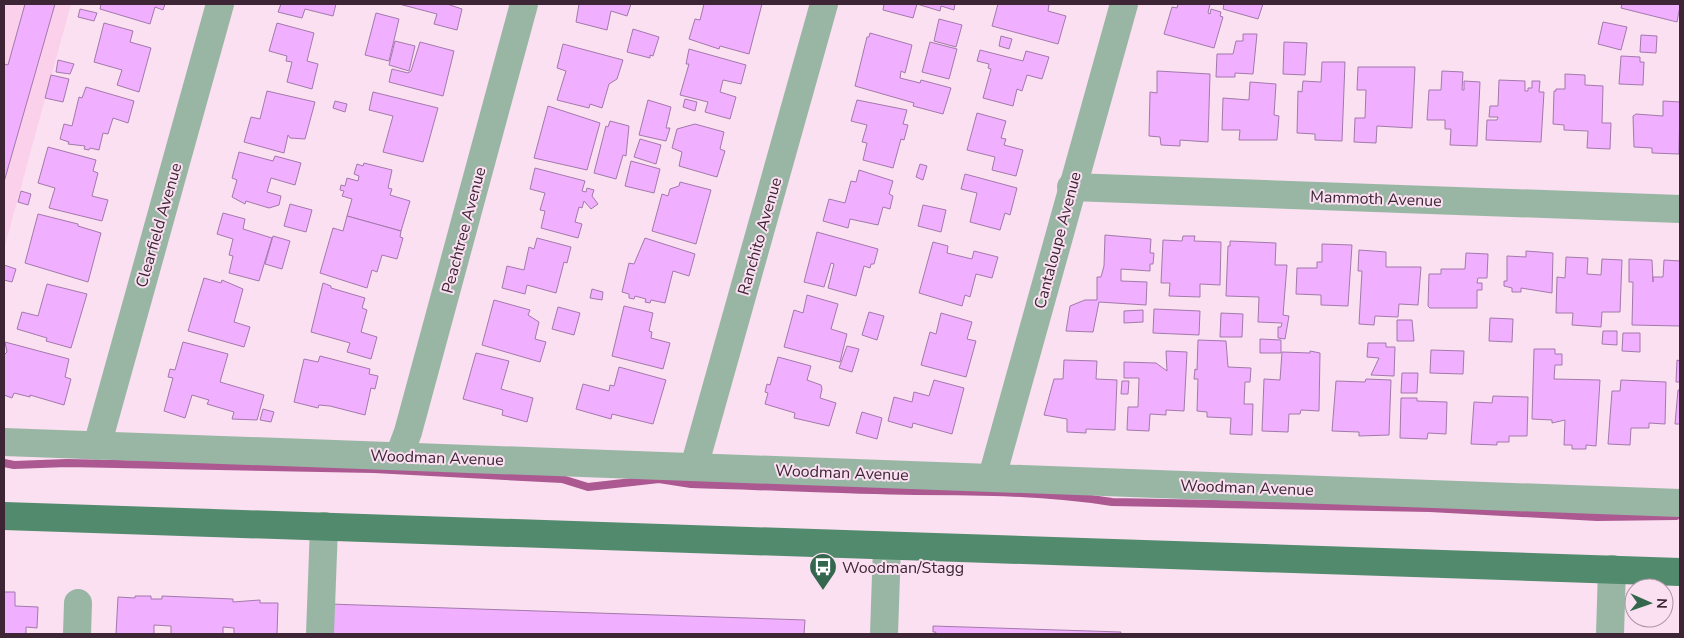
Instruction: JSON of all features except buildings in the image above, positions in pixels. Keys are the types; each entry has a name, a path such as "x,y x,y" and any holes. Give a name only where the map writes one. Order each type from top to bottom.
{"main road":[{"path":"4,516 1680,572"}],"street":[{"name":"Clearfield Avenue","path":"97,446 220,4"},
{"name":"Peachtree Avenue","path":"399,456 408,432 524,4"},
{"name":"Ranchito Avenue","path":"694,467 824,4"},
{"name":"Cantaloupe Avenue","path":"992,477 1071,187 1124,4"},
{"name":"Mammoth Avenue","path":"1071,187 1680,209"},
{"name":"Woodman Avenue","path":"4,442 1680,503"},
{"path":"320,634 324,526"},
{"path":"884,634 886,546"},
{"path":"1610,634 1612,569"},
{"path":"77,634 78,603"}],"shaded area":[{"path":"4,4 71,4 4,249"}],"waterway":[{"path":"4,463 14,465 67,463 374,469 562,479 588,487 659,479 691,484 1014,493 1112,502 1430,508 1597,517 1676,516"}],"place":[{"name":"Woodman/Stagg","path":"823,591"}]}
